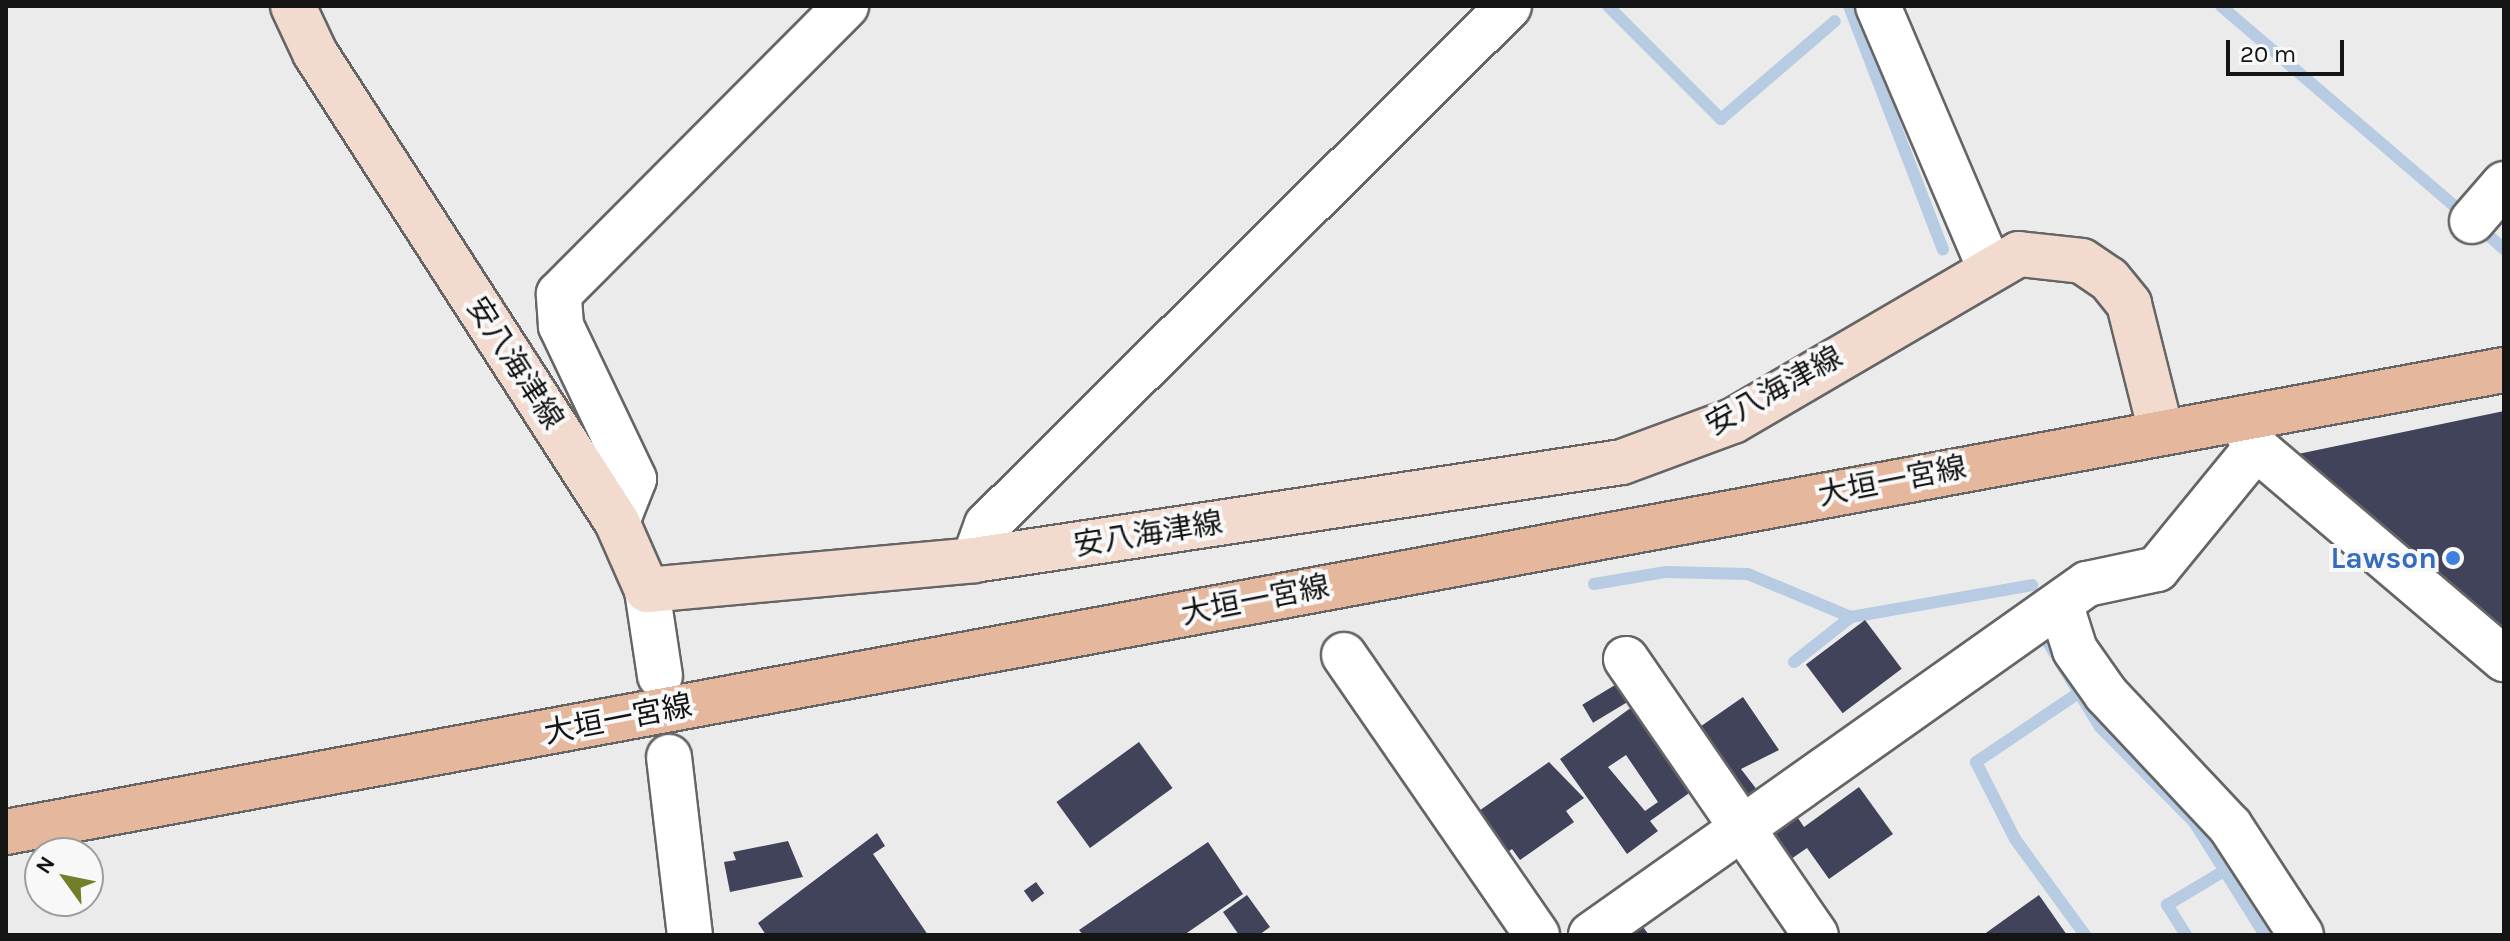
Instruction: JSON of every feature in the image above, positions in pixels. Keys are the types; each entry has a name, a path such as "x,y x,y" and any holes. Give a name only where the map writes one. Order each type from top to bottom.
{"main road":[{"name":"安八海津線","path":"293,6 315,53 617,522 647,590 974,560 1622,462 1733,421 1989,266 2051,253 2109,279 2129,304 2161,431"},
{"name":"大垣一宮線","path":"6,832 2161,431 2247,432 2504,370"}],"street":[{"path":"617,522 634,479 561,326 559,294 846,6"},
{"path":"974,560 987,525 1509,6"},
{"path":"1878,6 1989,266"},
{"path":"2472,221 2504,184"},
{"path":"1591,935 2061,606 2087,584 2157,569 2247,432 2504,659"},
{"path":"647,590 660,676"},
{"path":"2061,606 2075,650 2106,694 2230,826 2301,935"},
{"path":"1344,655 1537,935"},
{"path":"1626,659 1816,935"},
{"path":"669,757 695,927"}],"building":[{"name":"Lawson","path":"2504,411 2504,645 2298,471 2298,454"},
{"path":"1865,620 1902,669 1843,713 1806,665"},
{"path":"1620,682 1631,700 1593,723 1582,705"},
{"path":"1743,697 1779,750 1741,769 1761,795 1746,806 1694,731"},
{"path":"1632,707 1692,791 1650,821 1658,831 1627,854 1560,759","holes":["1626,755 1658,802 1645,811 1608,767"]},
{"path":"1139,742 1173,788 1090,848 1056,802"},
{"path":"1549,762 1584,798 1566,811 1574,822 1520,860 1512,849 1505,854 1476,813"},
{"path":"1859,787 1893,834 1829,879 1807,848 1791,859 1772,831 1796,815 1804,827"},
{"path":"877,833 885,846 873,854 928,935 766,935 758,923"},
{"path":"788,841 803,877 730,892 724,862 736,860 733,852"},
{"path":"1208,842 1243,894 1184,935 1083,935 1079,930"},
{"path":"1036,882 1044,893 1032,902 1024,891"},
{"path":"1247,895 1270,927 1259,935 1239,935 1223,912"},
{"path":"2039,895 2067,935 1983,935"},
{"path":"1643,927 1649,935 1632,935"}],"waterway":[{"path":"1608,6 1721,119 1835,21"},
{"path":"1849,6 1943,249"},
{"path":"2221,6 2461,212"},
{"path":"2477,225 2504,249"},
{"path":"1594,584 1666,572 1748,574 1851,617 2032,585"},
{"path":"1794,662 1851,617"},
{"path":"2043,634 2100,727 2194,822 2265,935"},
{"path":"2077,694 1976,762 2015,839 2085,935"},
{"path":"2186,935 2167,905 2224,871"}],"place":[{"name":"Lawson","path":"2453,558"}]}
